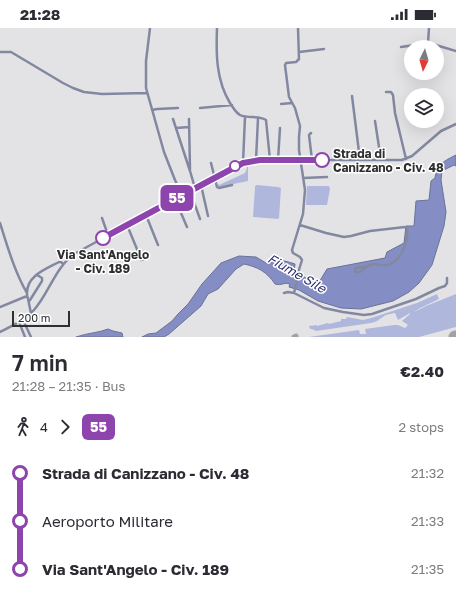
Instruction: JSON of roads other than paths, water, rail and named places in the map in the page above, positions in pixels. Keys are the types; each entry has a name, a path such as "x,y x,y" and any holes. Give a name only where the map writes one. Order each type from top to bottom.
{"street":[{"path":"150,28 146,74 147,94 164,152 182,195"},
{"path":"217,28 216,54 224,93 238,114 245,117 265,119 267,121 270,160"},
{"path":"294,292 302,260 292,251 303,214 305,190 300,160 300,126 295,108 288,95 285,63 298,61 298,28"},
{"path":"428,40 429,28"},
{"path":"444,48 456,52"},
{"path":"299,52 324,49"},
{"path":"0,52 11,52 63,83 84,92 102,94 147,94"},
{"path":"386,92 390,92 393,95 395,112 406,159"},
{"path":"352,96 360,160"},
{"path":"281,104 292,103"},
{"path":"200,108 232,105"},
{"path":"152,110 178,108"},
{"path":"243,163 245,117"},
{"path":"256,160 258,118"},
{"path":"173,119 195,188"},
{"path":"189,119 190,171"},
{"path":"375,121 381,160"},
{"path":"0,332 23,320 31,313 64,264 74,254 243,163 256,160 406,159 417,152 441,131 456,124"},
{"path":"176,128 190,127"},
{"path":"278,160 280,128"},
{"path":"311,133 309,135 312,160"},
{"path":"211,163 217,188 232,185"},
{"path":"303,178 327,178"},
{"path":"201,185 208,216"},
{"path":"190,191 200,219"},
{"path":"175,199 187,227"},
{"path":"146,214 158,245"},
{"path":"102,218 108,235"},
{"path":"0,223 6,243 27,294 31,313"},
{"path":"127,225 139,254 145,253 148,258 141,260"},
{"path":"300,225 326,233 344,236 351,236 370,231 407,228 408,231 405,248 394,261 384,266 373,264 366,267"},
{"path":"0,307 27,294 30,283 36,275 59,262 64,264"},
{"path":"29,301 42,281 42,278 36,275"},
{"path":"284,293 294,292 324,308 357,315 368,315 416,299 445,286 447,283 447,278"},
{"path":"23,320 31,337"},
{"path":"19,322 26,337"}],"place":[{"name":"Strada di Canizzano - Civ. 48","path":"322,160"},
{"name":"Via Sant'Angelo - Civ. 189","path":"103,238"}],"water label":[{"name":"Fiume Sile","path":"297,273"}]}
